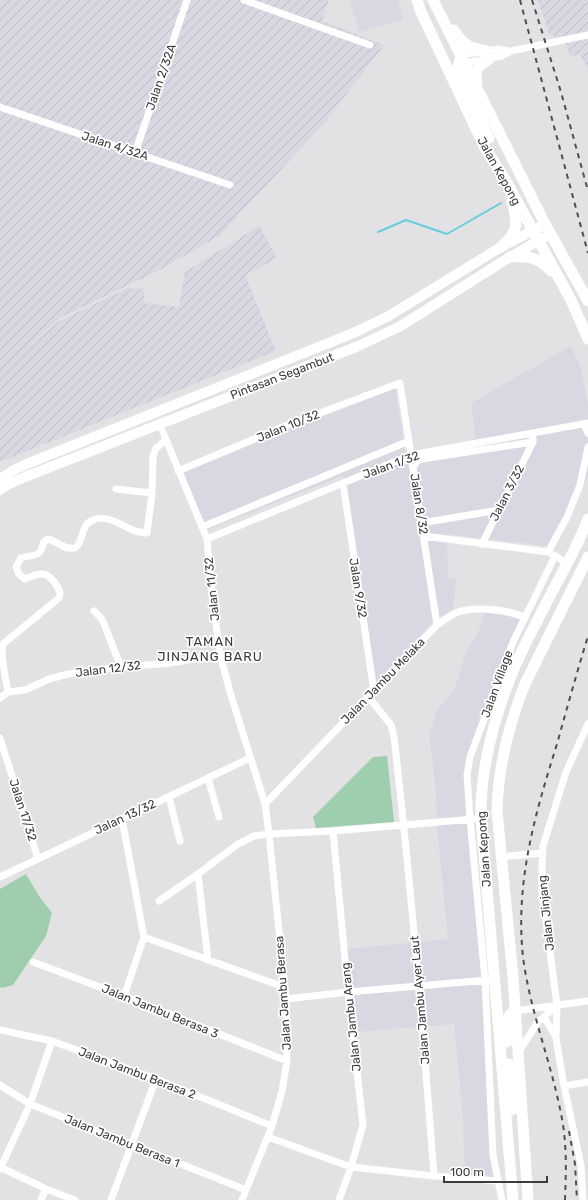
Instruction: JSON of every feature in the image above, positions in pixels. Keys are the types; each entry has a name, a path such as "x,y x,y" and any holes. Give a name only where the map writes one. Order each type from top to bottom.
{"main road":[{"name":"Jalan Kepong","path":"417,0 421,12 484,146 506,181 559,278 588,339"},
{"name":"Jalan Kepong","path":"434,3 461,60 478,88 548,229 588,301"},
{"path":"434,3 450,22 464,43 471,48 488,55 476,71 478,88"},
{"path":"421,12 430,22 451,56 461,60 460,75 493,148 506,181 517,219 509,240 501,247"},
{"name":"Pintasan Segambut","path":"0,479 14,470 380,321 501,247 532,231 548,229"},
{"name":"Pintasan Segambut","path":"0,490 25,477 356,347 399,327 538,241 548,229"},
{"path":"510,257 524,256 543,262 559,278"},
{"path":"113,430 129,427 154,418 158,420 160,424"},
{"path":"0,474 14,470"},
{"name":"Jalan Kepong","path":"513,1200 475,819 480,801 485,764 503,698 514,670 567,565 586,531 588,519"},
{"name":"Jalan Kepong","path":"528,1196 517,1053 513,977 497,812 497,796 505,751 514,714 524,684 588,557"},
{"path":"512,1183 514,1155 513,1127 506,1028 508,1017 515,1011"}],"street":[{"name":"Jalan 2/32A","path":"135,153 187,0"},
{"path":"244,0 370,45"},
{"path":"461,60 488,55 501,56 508,51 588,35"},
{"name":"Jalan 4/32A","path":"0,107 230,185"},
{"name":"Jalan 8/32","path":"400,383 438,625"},
{"name":"Jalan 10/32","path":"178,471 285,426 400,383"},
{"name":"Jalan 11/32","path":"160,424 207,539 220,654 264,804"},
{"path":"587,424 588,432"},
{"name":"Jalan 1/32","path":"207,539 411,455 587,424"},
{"path":"413,468 417,461 422,459 533,442 534,433"},
{"path":"8,692 0,649 3,644 59,598 60,594 60,591 52,580 45,574 40,574 25,579 19,574 16,567 21,558 40,552 46,540 67,548 75,548 79,545 86,526 94,519 107,519 137,532 147,533 152,493 153,456 156,448 166,440"},
{"path":"202,527 409,441"},
{"name":"Jalan 3/32","path":"482,544 533,442"},
{"path":"548,552 567,517 580,485 588,447"},
{"name":"Jalan 9/32","path":"343,483 373,685 371,693"},
{"path":"116,489 152,493"},
{"path":"422,523 499,510"},
{"path":"424,536 548,552 567,565"},
{"name":"Jalan Village","path":"475,819 467,775 470,757 513,642 555,556"},
{"name":"Jalan Jambu Melaka","path":"264,804 438,625 455,614 466,610 490,609 520,615 525,618"},
{"path":"94,611 103,622 120,667"},
{"name":"Jalan 12/32","path":"0,698 8,692 25,690 49,679 68,674 120,667 170,663 220,654"},
{"name":"Jalan Jambu Ayer Laut","path":"371,693 371,700 391,725 393,731 404,825 419,986 434,1176"},
{"name":"Jalan Jinjang","path":"583,1200 585,1164 564,1086 556,1038 557,1005 542,892 543,846 566,772 588,724"},
{"name":"Jalan 17/32","path":"0,738 38,859"},
{"name":"Jalan 13/32","path":"0,877 250,758"},
{"path":"208,778 219,816"},
{"path":"168,797 180,841"},
{"name":"Jalan Jambu Berasa","path":"242,1200 272,1126 282,1091 287,1061 286,999 269,834 264,804"},
{"path":"122,819 144,937 124,996"},
{"path":"159,901 238,844 254,836 475,819"},
{"name":"Jalan Jambu Arang","path":"333,831 348,992 363,1125 340,1200"},
{"path":"502,863 504,858 509,856 543,853"},
{"path":"198,874 208,960"},
{"path":"144,937 284,987"},
{"name":"Jalan Jambu Berasa 3","path":"33,962 124,996 287,1061"},
{"path":"286,999 348,992 490,980"},
{"name":"Jalan Kepong","path":"490,980 493,1155 502,1200"},
{"path":"515,1011 588,1001"},
{"path":"517,1053 532,1030 557,1005"},
{"name":"Jalan Jinjang","path":"544,1017 556,1038"},
{"name":"Jalan Jambu Berasa 2","path":"0,1030 52,1041 156,1079 272,1126"},
{"path":"52,1041 30,1104 0,1168 46,1189 75,1200"},
{"path":"111,1200 156,1079"},
{"path":"564,1086 588,1082"},
{"name":"Jalan Jambu Berasa 1","path":"0,1086 30,1104 246,1190"},
{"path":"268,1137 351,1167 499,1181"},
{"path":"41,1200 46,1189"}],"shaded area":[{"path":"0,0 329,0 322,21 384,45 326,121 219,236 156,272 60,318 21,353 59,321 128,288 144,289 144,303 179,307 185,272 259,226 277,258 245,275 276,351 0,462"},
{"path":"350,0 398,0 403,20 359,32"},
{"path":"538,0 588,0 588,69 580,55 570,56 566,44 549,33"},
{"path":"571,346 581,368 588,405 588,476 549,546 447,534 448,578 456,579 453,609 433,622 376,682 344,475 207,530 182,473 395,388 407,462 477,447 471,403"},
{"path":"485,612 522,619 468,757 495,1178 465,1176 463,1119 454,1024 355,1032 346,949 448,939 437,826 436,792 429,734 437,711 455,688 466,652 477,636"}],"green space":[{"path":"387,756 394,822 316,828 313,817 373,757"},
{"path":"26,874 39,896 52,913 46,936 13,985 2,988 0,987 0,889"}],"waterway":[{"path":"378,232 406,220 447,234 501,203"}],"railway":[{"path":"520,0 588,253"},
{"path":"532,0 561,92 588,191"},
{"path":"565,1200 566,1160 564,1129 553,1078 526,977 521,929 522,902 524,875 534,822 588,636"},
{"path":"569,1131 575,1164 577,1200"}],"district":[{"name":"TAMAN JINJANG BARU","path":"210,648"}]}
